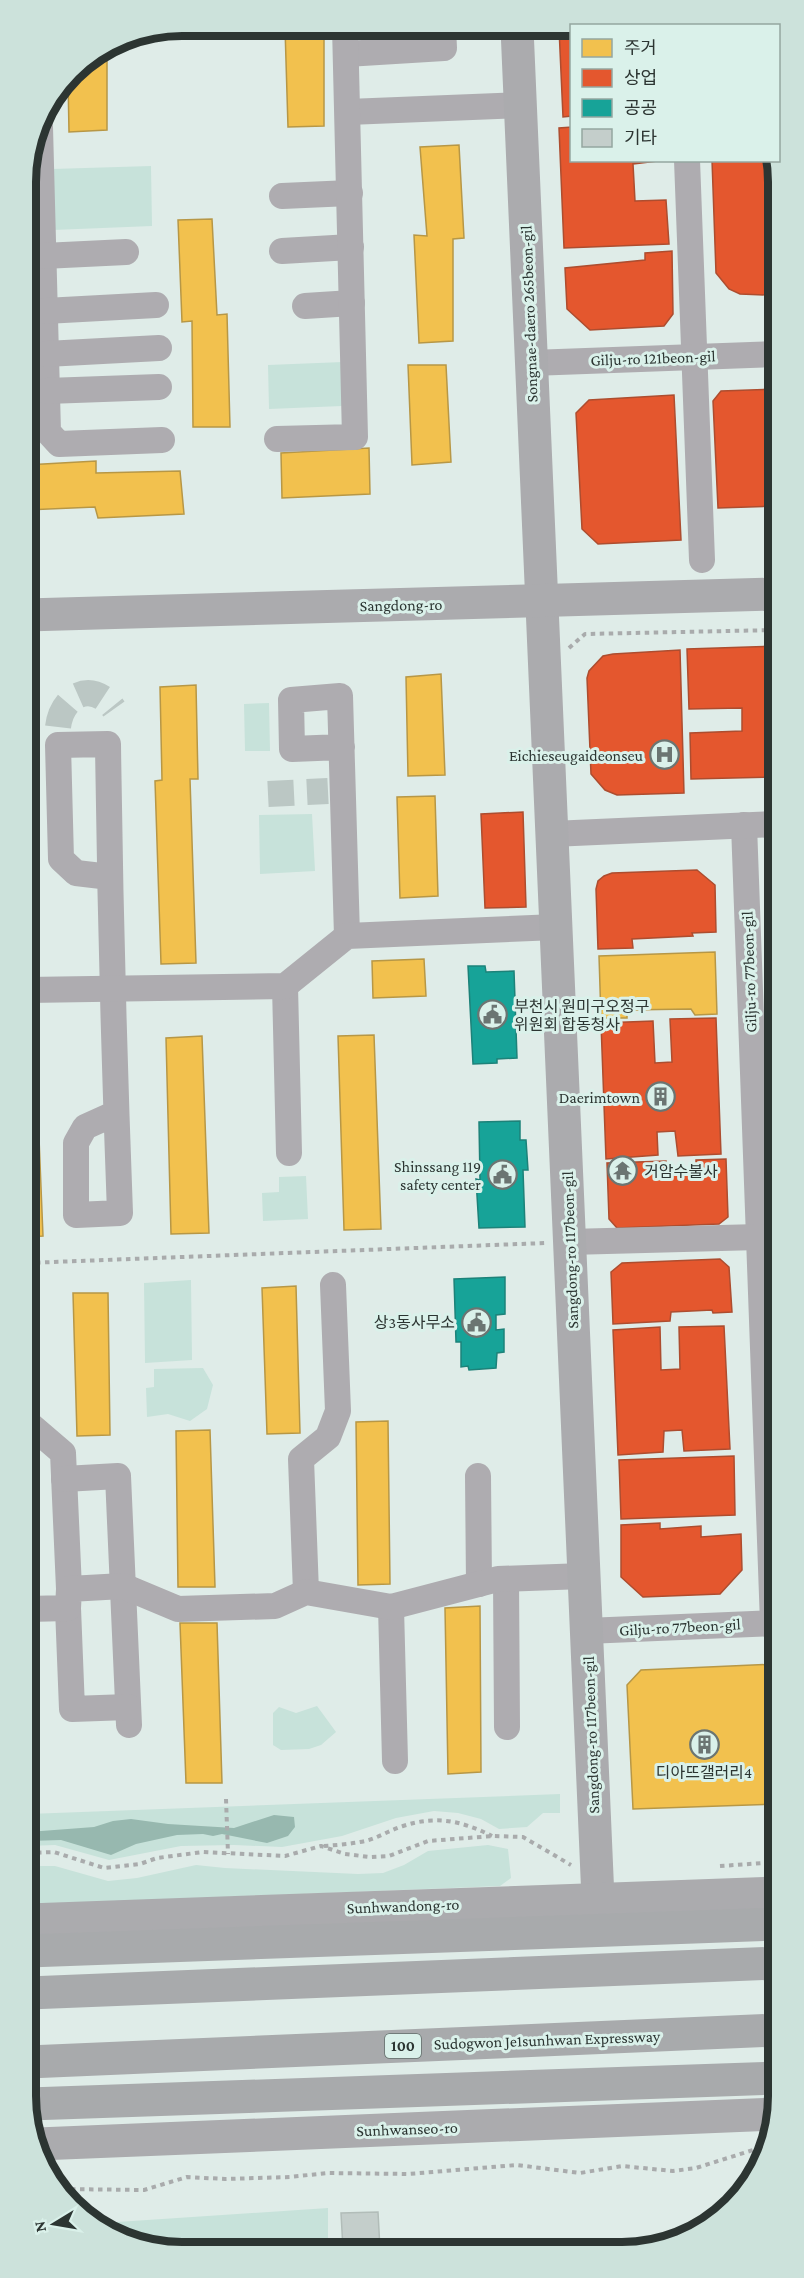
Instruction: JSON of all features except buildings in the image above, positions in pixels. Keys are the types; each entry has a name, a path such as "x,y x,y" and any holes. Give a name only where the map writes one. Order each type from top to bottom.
{"highway":[{"path":"36,1951 768,1924"},
{"path":"36,1993 768,1963"},
{"name":"Sudogwon Je1sunhwan Expressway","path":"36,2062 768,2030"},
{"path":"36,2104 768,2078"}],"street":[{"path":"277,439 355,437 345,36"},
{"path":"346,54 444,48 443,36"},
{"name":"Songnae-daero 265beon-gil","path":"517,36 542,601"},
{"path":"348,112 520,105"},
{"path":"40,150 48,432 59,444 162,440"},
{"path":"687,162 702,560"},
{"path":"282,196 350,193"},
{"path":"282,251 351,247"},
{"path":"43,256 126,252"},
{"path":"305,306 352,303"},
{"path":"45,310 156,305"},
{"path":"46,354 159,348"},
{"name":"Gilju-ro 121beon-gil","path":"531,363 768,354"},
{"path":"46,391 159,387"},
{"name":"Sangdong-ro","path":"36,615 768,594"},
{"name":"Sangdong-ro 117beon-gil","path":"542,601 598,1890"},
{"path":"110,878 76,873 61,859 58,736 108,744 110,878 111,989 116,1113"},
{"path":"342,747 335,791 347,936"},
{"path":"552,834 768,824"},
{"name":"Gilju-ro 77beon-gil","path":"744,825 768,1238"},
{"path":"36,990 285,986 347,936 556,927"},
{"path":"285,986 289,1153"},
{"path":"569,1242 768,1238"},
{"path":"306,1592 302,1459 328,1437 338,1411 333,1285"},
{"path":"36,1430 63,1454 72,1708 128,1716 118,1476 64,1479"},
{"path":"478,1476 479,1584"},
{"path":"36,1607 123,1586 178,1609 275,1606 306,1592 391,1607 506,1578 584,1576"},
{"path":"506,1578 507,1727"},
{"path":"391,1607 395,1761"},
{"name":"Gilju-ro 77beon-gil","path":"586,1631 768,1623"},
{"name":"Sunhwandong-ro","path":"36,1920 598,1890 768,1893"},
{"name":"Sunhwanseo-ro","path":"44,2144 767,2114"}],"path":[{"path":"562,655 585,634 768,630"},
{"path":"36,1263 569,1242"},
{"path":"226,1799 228,1854"},
{"path":"36,1853 54,1852 104,1868 203,1852 285,1856 321,1846 367,1841 405,1825 424,1821 448,1820 468,1824 493,1836"},
{"path":"321,1846 345,1854 369,1857 389,1856 428,1841 493,1836 523,1837 598,1890"},
{"path":"70,2189 144,2190 187,2177 225,2179 290,2177 327,2173 408,2174 517,2165 580,2173 622,2166 674,2171 696,2169 758,2150"}],"shaded area":[{"path":"151,166 152,226 53,230 52,169"},
{"path":"343,362 342,406 269,409 268,365"},
{"path":"269,703 270,751 245,751 244,704"},
{"path":"312,814 315,871 260,874 259,815"},
{"path":"306,1176 308,1219 263,1221 262,1193 279,1192 279,1177"},
{"path":"191,1280 192,1360 145,1363 144,1283"},
{"path":"203,1368 213,1385 207,1409 190,1421 168,1414 147,1417 146,1388 154,1387 154,1369"},
{"path":"317,1706 336,1732 321,1745 309,1749 281,1750 273,1745 273,1713 279,1707 296,1713"},
{"path":"560,1794 560,1813 543,1813 527,1827 499,1829 481,1819 458,1813 434,1811 396,1818 342,1836 282,1847 181,1846 109,1860 55,1845 36,1846 36,1814"},
{"path":"274,1815 294,1817 295,1827 288,1836 267,1843 222,1834 177,1835 136,1844 111,1855 61,1840 36,1841 36,1831 94,1827 113,1821 131,1819 234,1828"},
{"path":"488,1845 508,1849 511,1878 500,1886 36,1905 36,1866 55,1866 108,1881 137,1878 196,1865 358,1874 383,1873 404,1865 428,1851"},
{"path":"328,2208 328,2242 163,2241 126,2231 110,2222"}],"tunnel":[{"path":"58,727 65,706 80,695 88,693 97,695 106,700 114,709"},
{"path":"268,794 328,791"}],"place":[{"name":"Eichieseugaideonseu","path":"664,755"},
{"name":"부천시 원미구오정구 위원회 합동청사","path":"493,1015"},
{"name":"Daerimtown","path":"661,1097"},
{"name":"거암수불사","path":"623,1171"},
{"name":"Shinssang 119 safety center","path":"502,1175"},
{"name":"상3동사무소","path":"476,1322"},
{"name":"디아뜨갤러리4","path":"704,1744"}]}
